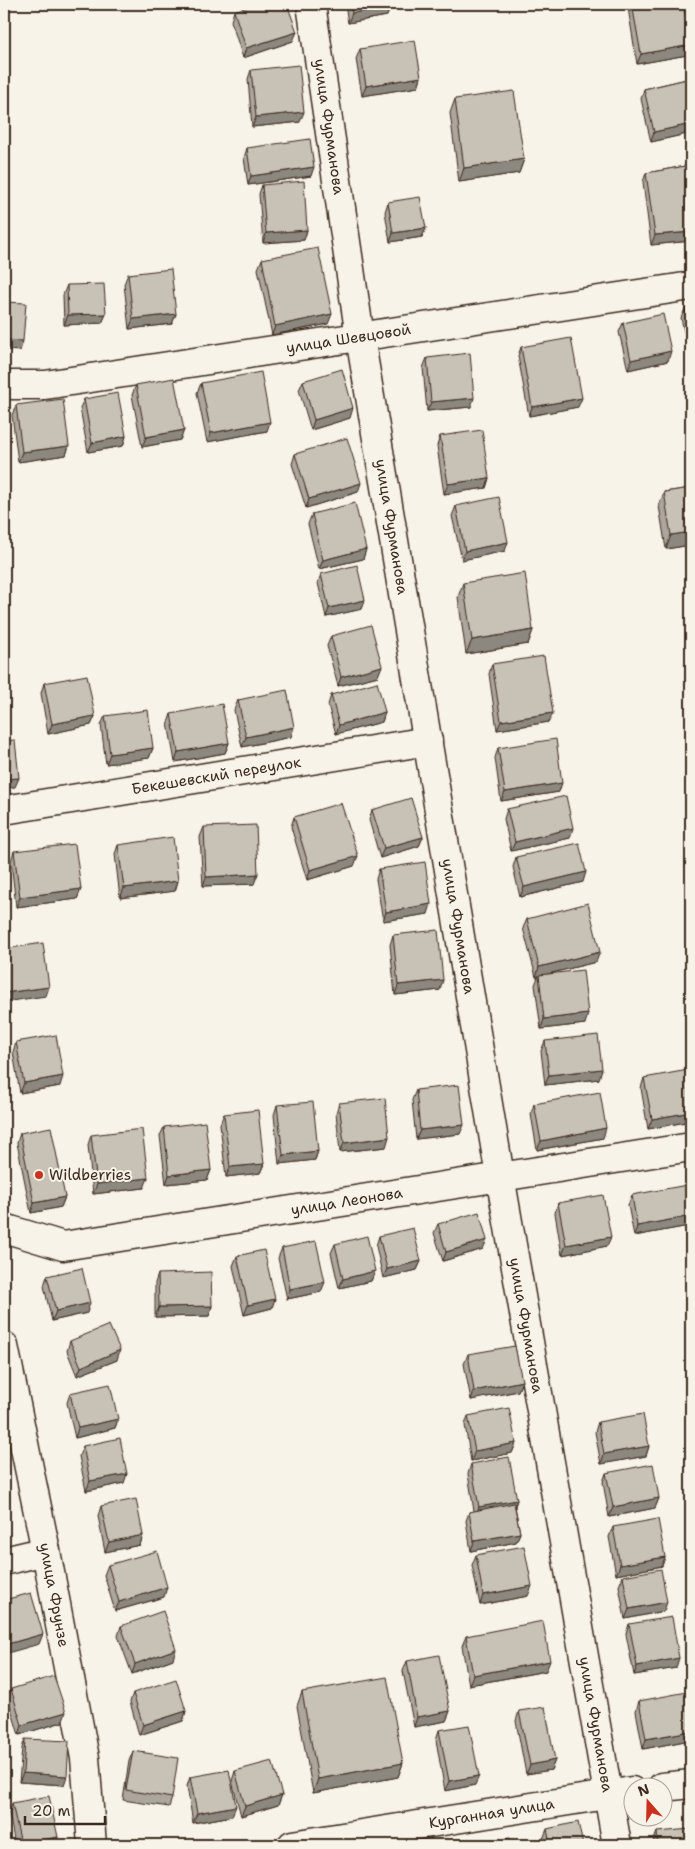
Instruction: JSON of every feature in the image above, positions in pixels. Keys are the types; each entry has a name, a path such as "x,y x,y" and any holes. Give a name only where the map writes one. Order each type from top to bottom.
{"street":[{"name":"улица Фурманова","path":"311,4 360,338 500,1176 620,1793 617,1845"},
{"name":"улица Шевцовой","path":"4,385 44,385 691,286"},
{"name":"Бекешевский переулок","path":"4,810 428,741"},
{"name":"улица Леонова","path":"4,1228 63,1246 691,1147"},
{"name":"улица Фрунзе","path":"4,1346 46,1551 85,1758 92,1845"},
{"path":"4,1561 46,1551"},
{"path":"672,1786 691,1784"},
{"name":"Курганная улица","path":"292,1845 620,1793"}],"building":[{"path":"256,4 287,4 297,32 246,48 234,11"},
{"path":"350,4 390,4 391,6 352,13"},
{"path":"632,4 683,4 691,45 641,54"},
{"path":"415,40 421,77 366,86 360,49"},
{"path":"299,65 304,112 256,117 251,70"},
{"path":"691,78 691,124 654,132 644,89"},
{"path":"514,91 524,159 464,168 455,99"},
{"path":"310,139 314,167 251,176 247,148"},
{"path":"691,165 691,232 655,235 646,173"},
{"path":"304,181 307,230 266,233 262,185"},
{"path":"420,197 426,228 393,233 388,202"},
{"path":"318,248 332,314 275,326 262,259"},
{"path":"171,269 176,314 133,319 128,274"},
{"path":"104,284 106,314 68,315 67,285"},
{"path":"4,302 26,303 23,341 4,340"},
{"path":"691,308 691,337 685,309"},
{"path":"663,314 671,351 631,360 623,323"},
{"path":"571,338 582,398 532,407 521,347"},
{"path":"470,353 474,398 431,402 427,358"},
{"path":"342,369 353,408 314,420 303,381"},
{"path":"261,372 270,422 211,433 201,383"},
{"path":"174,378 184,430 146,437 136,385"},
{"path":"118,393 126,436 92,443 84,399"},
{"path":"63,399 69,446 22,452 16,405"},
{"path":"482,430 489,478 448,484 440,436"},
{"path":"347,438 361,483 309,499 295,454"},
{"path":"691,488 691,532 671,535 664,492"},
{"path":"499,497 508,542 465,551 456,506"},
{"path":"355,503 366,549 323,560 312,514"},
{"path":"357,565 365,600 329,608 321,574"},
{"path":"525,573 533,630 472,640 463,583"},
{"path":"371,625 382,666 341,677 331,636"},
{"path":"4,643 8,656 4,657"},
{"path":"544,656 553,713 501,721 492,664"},
{"path":"87,675 95,716 52,724 44,683"},
{"path":"377,682 385,712 339,725 331,695"},
{"path":"287,690 294,727 246,737 238,700"},
{"path":"222,704 229,743 178,752 171,714"},
{"path":"148,710 153,748 110,754 105,716"},
{"path":"556,739 562,783 505,792 498,748"},
{"path":"15,740 19,778 4,779 4,741"},
{"path":"566,796 573,828 515,842 507,809"},
{"path":"411,798 423,837 384,848 372,810"},
{"path":"341,803 358,856 310,870 294,817"},
{"path":"256,825 258,874 206,877 204,827"},
{"path":"173,837 178,881 124,888 118,845"},
{"path":"579,843 586,872 524,887 516,857"},
{"path":"75,844 81,889 20,897 14,851"},
{"path":"425,862 431,904 386,912 379,869"},
{"path":"588,903 600,952 539,967 527,919"},
{"path":"438,930 443,980 398,985 393,935"},
{"path":"43,943 49,987 4,993 4,949"},
{"path":"583,970 588,1014 544,1019 539,975"},
{"path":"56,1035 63,1076 24,1083 16,1042"},
{"path":"598,1035 602,1069 549,1075 545,1041"},
{"path":"688,1070 691,1090 691,1112 652,1119 644,1078"},
{"path":"459,1085 464,1125 420,1130 416,1090"},
{"path":"600,1092 606,1128 541,1141 534,1104"},
{"path":"385,1098 389,1137 344,1143 339,1103"},
{"path":"313,1102 318,1151 283,1155 277,1105"},
{"path":"258,1110 264,1164 230,1167 224,1114"},
{"path":"205,1122 211,1170 169,1175 164,1127"},
{"name":"Wildberries","path":"51,1127 65,1197 34,1203 20,1133"},
{"path":"142,1129 148,1178 97,1184 91,1135"},
{"path":"687,1185 691,1216 637,1226 632,1195"},
{"path":"603,1195 611,1237 566,1245 558,1203"},
{"path":"479,1212 487,1240 446,1252 438,1224"},
{"path":"413,1228 421,1261 387,1269 379,1236"},
{"path":"367,1236 375,1271 343,1279 335,1244"},
{"path":"316,1241 325,1282 290,1289 282,1248"},
{"path":"264,1250 275,1299 248,1305 237,1256"},
{"path":"82,1268 90,1303 56,1311 47,1276"},
{"path":"211,1272 212,1306 159,1307 158,1274"},
{"path":"109,1325 120,1350 81,1367 70,1341"},
{"path":"515,1346 522,1381 474,1391 468,1354"},
{"path":"110,1384 118,1419 78,1428 70,1393"},
{"path":"509,1408 516,1443 475,1451 468,1416"},
{"path":"643,1414 649,1446 604,1454 598,1422"},
{"path":"120,1438 127,1474 90,1481 83,1446"},
{"path":"509,1457 517,1500 479,1507 471,1464"},
{"path":"653,1464 659,1498 613,1507 606,1473"},
{"path":"136,1499 143,1535 109,1542 101,1506"},
{"path":"514,1503 520,1533 474,1541 469,1512"},
{"path":"658,1519 665,1557 620,1565 613,1527"},
{"path":"524,1546 532,1586 483,1595 476,1555"},
{"path":"157,1551 167,1587 119,1602 108,1565"},
{"path":"661,1569 667,1602 629,1609 623,1576"},
{"path":"31,1593 43,1634 4,1645 4,1600"},
{"path":"163,1611 176,1649 135,1664 121,1626"},
{"path":"672,1617 679,1658 637,1666 629,1624"},
{"path":"543,1621 550,1661 473,1675 466,1636"},
{"path":"439,1655 450,1711 417,1717 407,1661"},
{"path":"54,1676 66,1712 22,1725 11,1689"},
{"path":"387,1677 403,1763 318,1779 302,1692"},
{"path":"176,1679 186,1711 143,1725 133,1693"},
{"path":"687,1692 691,1731 646,1739 639,1701"},
{"path":"545,1707 555,1760 530,1765 519,1711"},
{"path":"469,1725 479,1776 449,1781 439,1730"},
{"path":"25,1739 69,1741 67,1776 23,1773"},
{"path":"133,1751 178,1758 172,1798 126,1790"},
{"path":"272,1761 282,1795 245,1806 235,1771"},
{"path":"229,1770 236,1806 197,1813 190,1777"},
{"path":"49,1796 58,1837 21,1844 12,1803"},
{"path":"578,1822 583,1845 550,1845 547,1829"},
{"path":"691,1829 691,1845 658,1845 657,1832"},
{"path":"510,1838 511,1845 480,1844"}],"place":[{"name":"Wildberries","path":"39,1175"}]}
